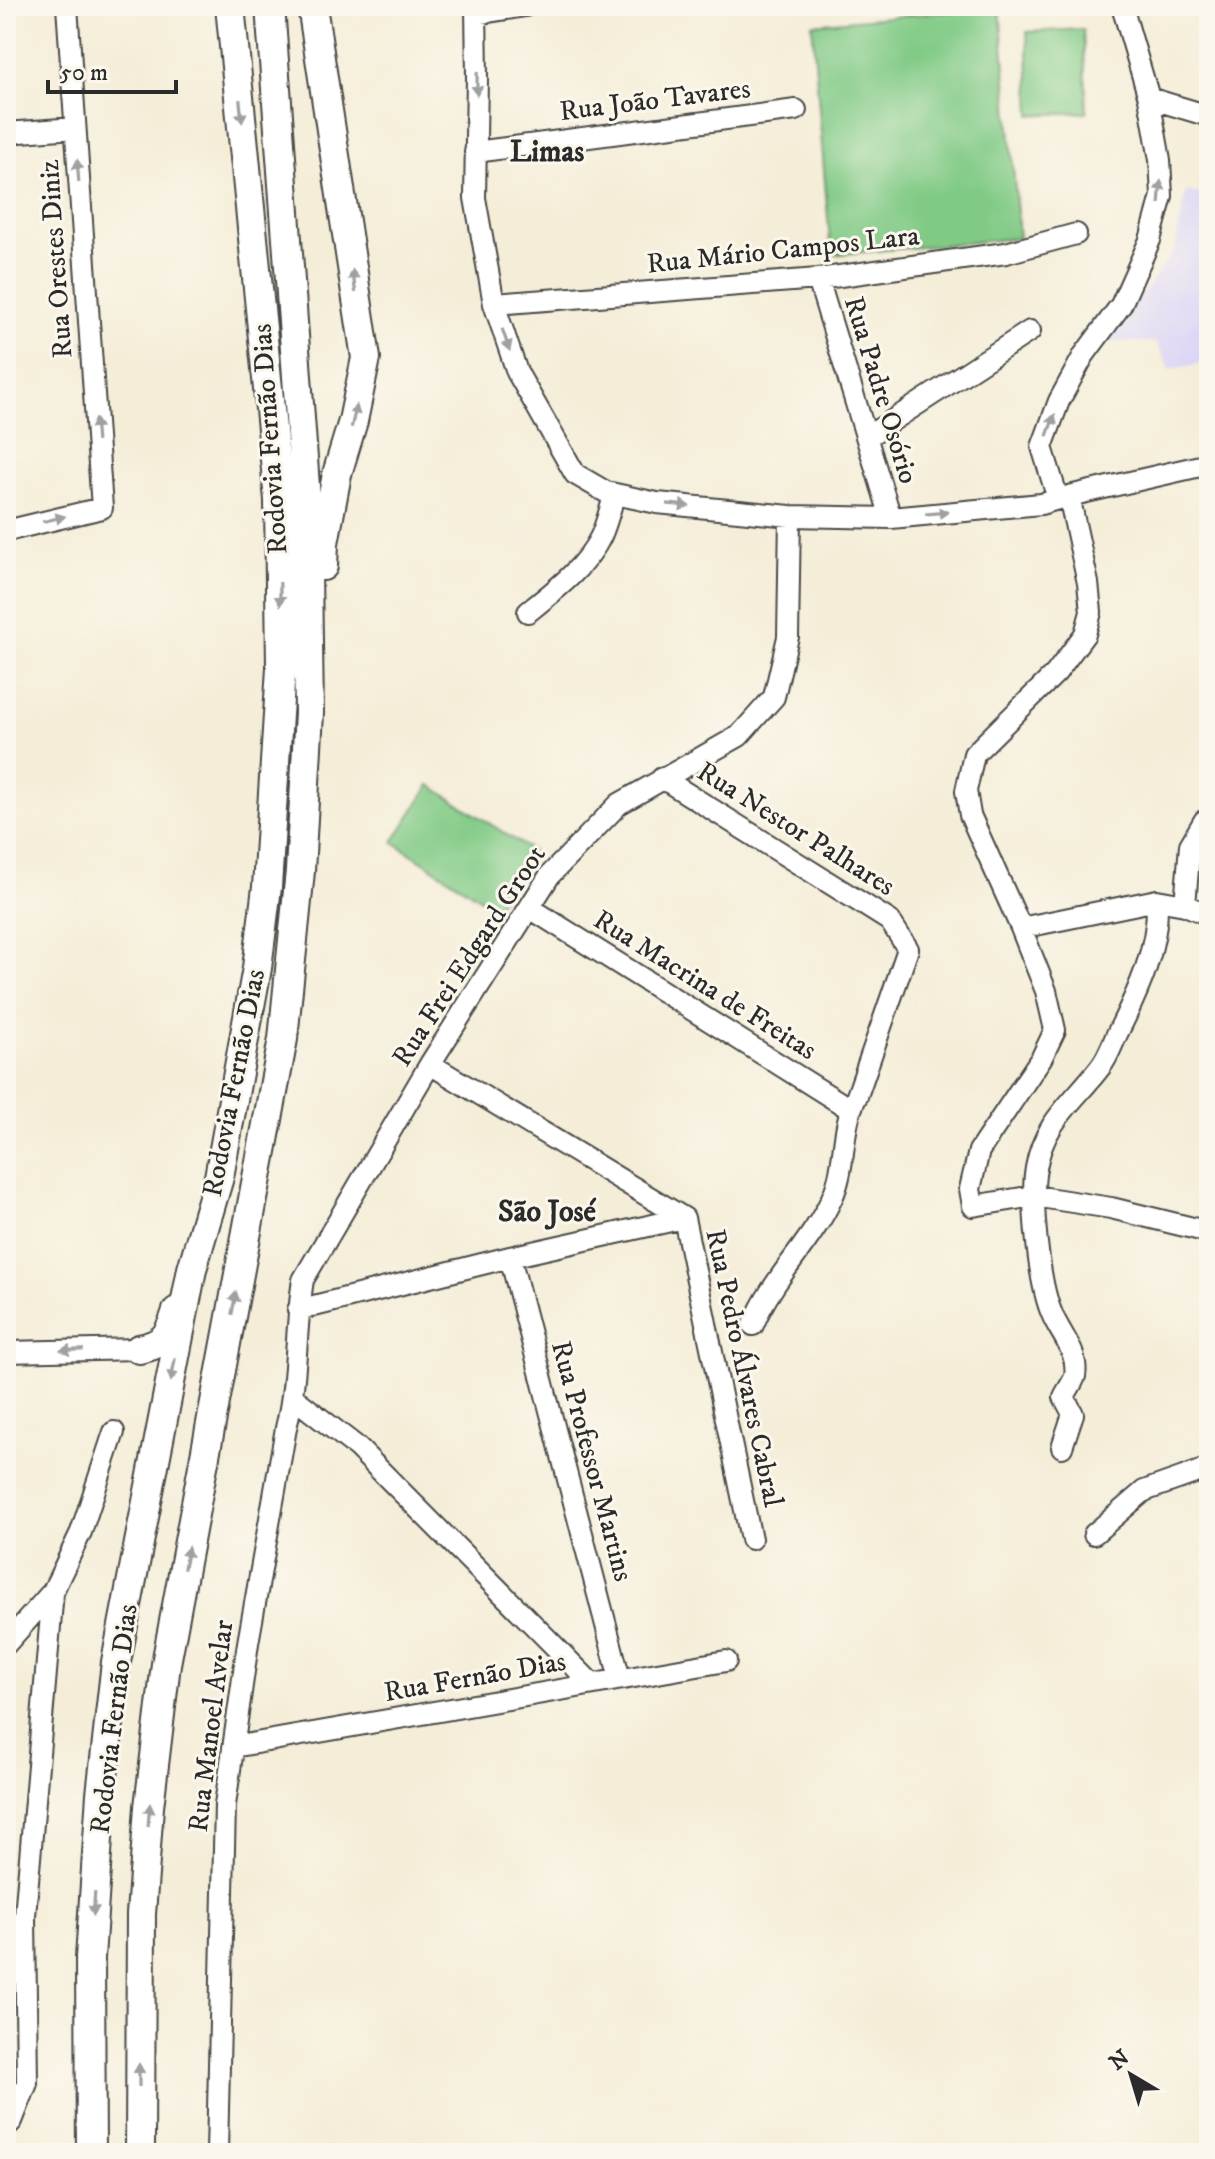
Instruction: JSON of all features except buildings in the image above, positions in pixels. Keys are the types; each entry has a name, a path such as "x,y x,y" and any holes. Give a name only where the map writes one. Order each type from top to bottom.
{"highway":[{"name":"Rodovia Fernão Dias","path":"91,2153 90,1958 102,1779 116,1662 192,1269 219,1177 257,968 267,887 281,668 279,500 228,6"},
{"name":"Rodovia Fernão Dias","path":"140,2153 141,1914 149,1807 166,1664 283,1039 300,871 309,713 306,500 270,6"},
{"path":"309,713 320,679 324,543 337,474 353,421 366,358 312,6"},
{"path":"139,1349 155,1346 169,1333 192,1269"}],"street":[{"name":"Rua Orestes Diniz","path":"6,531 102,508 67,6"},
{"path":"525,6 476,10 475,198 494,304 517,372 575,474 606,492 657,503 790,516 891,518 1056,500 1209,464"},
{"path":"1122,6 1149,98 1160,160 1162,196 1150,240 1121,305 1084,355 1059,401 1042,447 1056,500 1088,583 1091,612 1085,634 1056,673 974,754 966,791 970,815 1046,991 1055,1030 1042,1057 979,1151 970,1189 973,1206 1034,1196 1111,1208 1209,1232"},
{"path":"1149,98 1209,116"},
{"name":"Rua João Tavares","path":"475,152 796,110"},
{"path":"6,133 75,128"},
{"name":"Rua Mário Campos Lara","path":"494,304 818,279 1006,253 1076,234"},
{"name":"Rua Padre Osório","path":"818,279 891,518"},
{"path":"867,437 1030,331"},
{"path":"528,612 570,579 595,547 615,494"},
{"name":"Rua Frei Edgard Groot","path":"298,1310 303,1280 430,1064 550,875 619,804 739,736 774,697 788,637 790,516"},
{"name":"Rua Nestor Palhares","path":"662,778 890,921 908,949 850,1109 832,1199 802,1249 769,1292 753,1325"},
{"path":"1185,905 1190,845 1204,821 1209,821"},
{"path":"1021,928 1157,900 1185,905 1209,915"},
{"path":"1062,1447 1073,1414 1064,1397 1074,1378 1073,1353 1051,1312 1041,1268 1034,1196 1036,1168 1058,1114 1103,1063 1131,1007 1146,968 1158,921 1157,900"},
{"name":"Rua Macrina de Freitas","path":"530,908 850,1109"},
{"name":"Rua Pedro Álvares Cabral","path":"430,1064 684,1218 751,1539"},
{"path":"298,1310 510,1257 684,1218"},
{"name":"Rua Professor Martins","path":"510,1257 620,1679"},
{"name":"Rua Manoel Avelar","path":"217,2153 225,1805 251,1628 294,1398 298,1310"},
{"path":"6,1352 139,1349"},
{"path":"294,1398 357,1447 592,1684"},
{"path":"6,1644 53,1591 81,1532 114,1432"},
{"path":"1094,1534 1144,1491 1209,1468"},
{"path":"6,2127 12,2121 27,2083 25,1916 53,1591"},
{"name":"Rua Fernão Dias","path":"233,1747 726,1661"},
{"path":"6,1926 25,1916"}],"shaded area":[{"path":"1186,191 1209,196 1209,362 1170,369 1156,342 1107,342 1175,250"}],"green space":[{"path":"1000,7 1019,238 831,255 812,24"},
{"path":"1083,29 1087,112 1031,115 1027,32"},
{"path":"430,785 532,851 495,908 393,842"}],"district":[{"name":"Limas","path":"547,152"},
{"name":"São José","path":"547,1212"}]}
